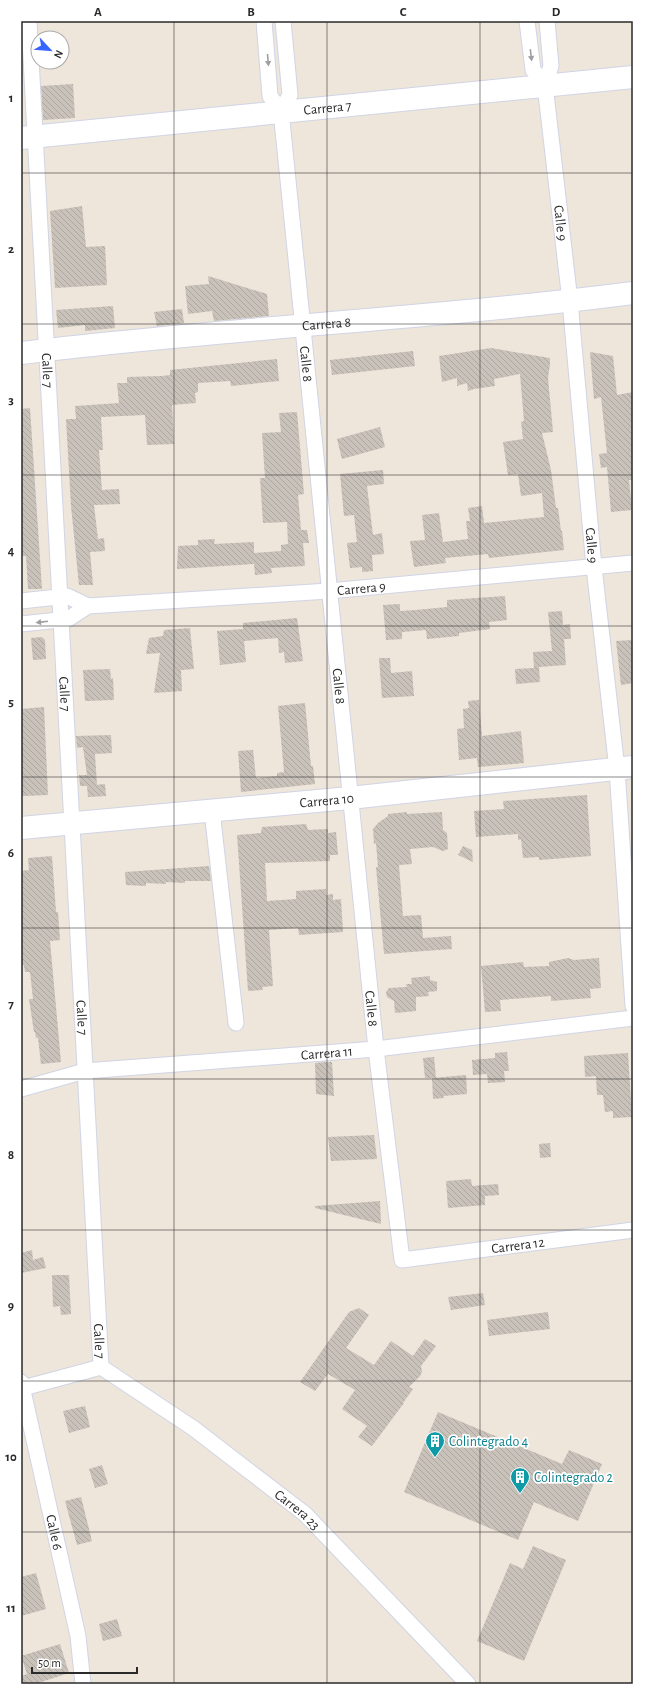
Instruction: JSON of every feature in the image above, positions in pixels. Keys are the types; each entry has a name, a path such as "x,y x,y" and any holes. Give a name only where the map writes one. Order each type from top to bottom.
{"street":[{"name":"Calle 7","path":"29,21 28,137 47,350 101,1367"},
{"path":"264,21 270,96 282,111"},
{"name":"Calle 8","path":"283,21 290,95 282,111 376,1049 402,1260"},
{"path":"527,21 533,70 545,85"},
{"name":"Calle 9","path":"547,21 551,66 545,85 570,301 594,567 625,768 633,1006"},
{"name":"Carrera 7","path":"28,137 633,77"},
{"name":"Carrera 8","path":"21,353 570,301 633,293"},
{"name":"Carrera 9","path":"21,601 67,596 88,606 329,591 633,563"},
{"name":"Carrera 9","path":"21,624 68,619 88,606"},
{"name":"Carrera 10","path":"21,828 350,798 625,768"},
{"path":"212,811 236,1023"},
{"name":"Carrera 11","path":"21,1089 85,1071 376,1049 633,1018"},
{"name":"Carrera 12","path":"402,1260 633,1230"},
{"path":"22,1385 101,1367"},
{"name":"Carrera 23","path":"101,1367 193,1428 305,1514 468,1684"},
{"name":"Calle 6","path":"22,1385 78,1636 83,1684"}],"building":[{"path":"73,84 75,118 43,120 41,86"},
{"path":"82,206 86,247 105,246 107,285 55,288 50,211"},
{"path":"208,276 267,294 269,316 214,321 212,311 188,314 185,286 209,284"},
{"path":"113,306 115,328 85,331 85,325 58,328 56,310"},
{"path":"182,309 184,323 157,326 154,312"},
{"path":"491,348 550,358 548,378 553,432 542,433 551,470 564,550 489,558 488,554 445,558 446,563 414,567 410,541 425,540 422,515 439,513 443,542 468,539 466,521 470,521 468,508 482,506 484,523 544,517 542,493 521,496 518,474 508,475 503,442 523,439 521,422 524,421 520,374 494,379 495,386 468,391 467,383 457,386 457,378 442,382 439,356"},
{"path":"413,351 415,366 332,375 330,360"},
{"path":"590,352 613,356 617,395 633,392 633,480 629,480 632,510 611,512 607,467 601,468 599,454 607,453 601,397 594,399"},
{"path":"277,359 279,381 231,386 230,381 198,383 198,392 195,393 196,403 172,405 174,444 147,445 145,415 101,417 103,450 99,450 102,490 119,489 120,504 94,505 98,539 104,538 105,551 90,552 93,585 79,585 71,506 66,419 76,419 75,406 119,403 117,383 127,383 127,377 162,376 170,375 170,370"},
{"path":"30,408 42,589 28,589 26,556 21,556 21,409"},
{"path":"297,412 304,494 298,495 301,530 307,530 309,543 303,543 305,566 271,568 272,573 255,575 254,564 177,569 178,546 198,545 198,540 215,539 214,544 254,542 254,553 281,551 281,545 288,544 287,522 263,523 260,478 265,478 262,433 281,432 279,413"},
{"path":"380,427 385,447 342,459 337,439"},
{"path":"383,470 384,484 367,486 373,535 382,533 384,554 372,555 373,571 362,572 362,567 350,568 347,543 357,542 354,515 344,516 340,474"},
{"path":"505,596 507,620 489,622 490,629 459,633 459,636 427,639 426,630 402,632 402,639 386,640 383,605 400,604 400,611 416,610 447,607 447,600"},
{"path":"562,611 563,625 570,624 571,639 564,639 566,665 539,667 540,682 516,684 515,669 534,668 533,652 552,651 548,612"},
{"path":"297,618 303,661 285,663 284,652 279,653 278,638 244,641 246,662 220,665 217,631 243,629 243,623"},
{"path":"190,628 194,669 181,670 182,691 154,693 160,653 146,654 149,638 163,636 164,630"},
{"path":"42,637 45,640 46,659 33,660 31,638"},
{"path":"633,640 633,683 621,685 616,641"},
{"path":"379,658 390,658 391,673 412,671 414,696 382,698"},
{"path":"110,669 111,679 113,678 114,700 85,701 83,670"},
{"path":"479,700 482,736 521,731 524,763 478,767 477,758 459,760 457,729 464,728 463,709 469,708 468,701"},
{"path":"305,703 311,766 313,766 315,784 241,792 238,751 253,750 256,778 277,776 277,773 284,772 278,706"},
{"path":"44,707 48,795 21,796 21,709"},
{"path":"111,735 112,753 95,754 97,785 105,784 106,796 88,797 87,786 80,786 79,775 87,775 83,747 77,748 76,736"},
{"path":"587,795 591,856 539,860 539,857 523,858 521,839 518,840 518,834 476,837 474,811 504,809 503,801"},
{"path":"407,812 407,814 442,812 443,830 447,833 448,849 443,851 433,847 410,849 412,864 399,865 403,916 421,915 423,938 451,936 452,949 384,954 376,867 378,867 376,843 374,844 373,829 378,823 388,816 388,814"},
{"path":"306,824 308,830 328,829 328,833 336,832 338,855 330,855 330,861 265,863 267,901 296,899 296,891 326,889 326,895 333,894 333,900 341,899 343,932 299,935 298,928 269,930 273,986 262,987 263,990 248,991 237,835 261,833 262,827"},
{"path":"463,846 472,850 473,862 458,855"},
{"path":"52,856 56,912 58,912 60,940 50,941 61,1062 41,1064 38,1038 36,1038 34,1032 29,999 33,999 30,972 25,972 24,965 21,965 21,871 29,870 28,858"},
{"path":"209,866 211,881 185,881 185,883 166,882 166,884 146,883 146,886 126,885 125,872"},
{"path":"568,958 574,960 599,958 601,988 590,989 591,998 551,1001 551,996 500,1000 501,1011 485,1012 481,966 523,962 524,967 549,966 549,962"},
{"path":"430,976 430,980 437,982 437,991 428,992 429,996 416,997 416,1011 395,1013 394,1001 387,997 386,992 389,988 407,987 406,984 412,984 411,978"},
{"path":"507,1052 509,1071 504,1071 505,1082 488,1083 487,1074 473,1075 472,1060 495,1058 495,1053"},
{"path":"628,1053 632,1117 613,1118 613,1111 605,1112 603,1095 597,1095 596,1076 585,1077 584,1056"},
{"path":"434,1057 436,1078 425,1078 423,1058"},
{"path":"332,1062 334,1096 316,1094 315,1063"},
{"path":"466,1075 467,1094 443,1096 444,1098 433,1099 432,1078"},
{"path":"374,1135 377,1159 331,1161 328,1137"},
{"path":"550,1143 551,1157 540,1158 539,1144"},
{"path":"471,1179 472,1186 498,1184 499,1195 485,1196 485,1205 448,1208 446,1181"},
{"path":"380,1201 381,1224 315,1208 315,1206"},
{"path":"32,1250 33,1260 43,1257 46,1268 21,1273 21,1253"},
{"path":"52,1275 69,1275 71,1314 61,1315 60,1306 53,1307"},
{"path":"483,1293 485,1305 451,1310 448,1297"},
{"path":"359,1308 369,1315 346,1348 374,1365 391,1341 413,1356 425,1339 436,1346 421,1366 422,1372 420,1376 409,1387 413,1389 372,1446 358,1437 367,1426 342,1409 355,1390 328,1374 315,1391 300,1382 349,1312"},
{"path":"548,1312 550,1329 489,1336 487,1320"},
{"path":"85,1406 90,1427 69,1433 63,1411"},
{"path":"438,1412 562,1464 569,1450 602,1464 578,1521 534,1502 518,1540 404,1492"},
{"path":"102,1465 108,1484 95,1488 89,1469"},
{"path":"81,1497 92,1541 77,1545 65,1501"},
{"path":"533,1546 566,1560 524,1661 477,1641 510,1563 523,1569"},
{"path":"36,1573 46,1609 21,1616 21,1577"},
{"path":"117,1619 122,1636 103,1641 99,1624"},
{"path":"60,1644 69,1673 35,1684 21,1684 21,1676 27,1674 21,1656"}],"place":[{"name":"Colintegrado 4","path":"435,1458"},
{"name":"Colintegrado 2","path":"520,1494"}]}
